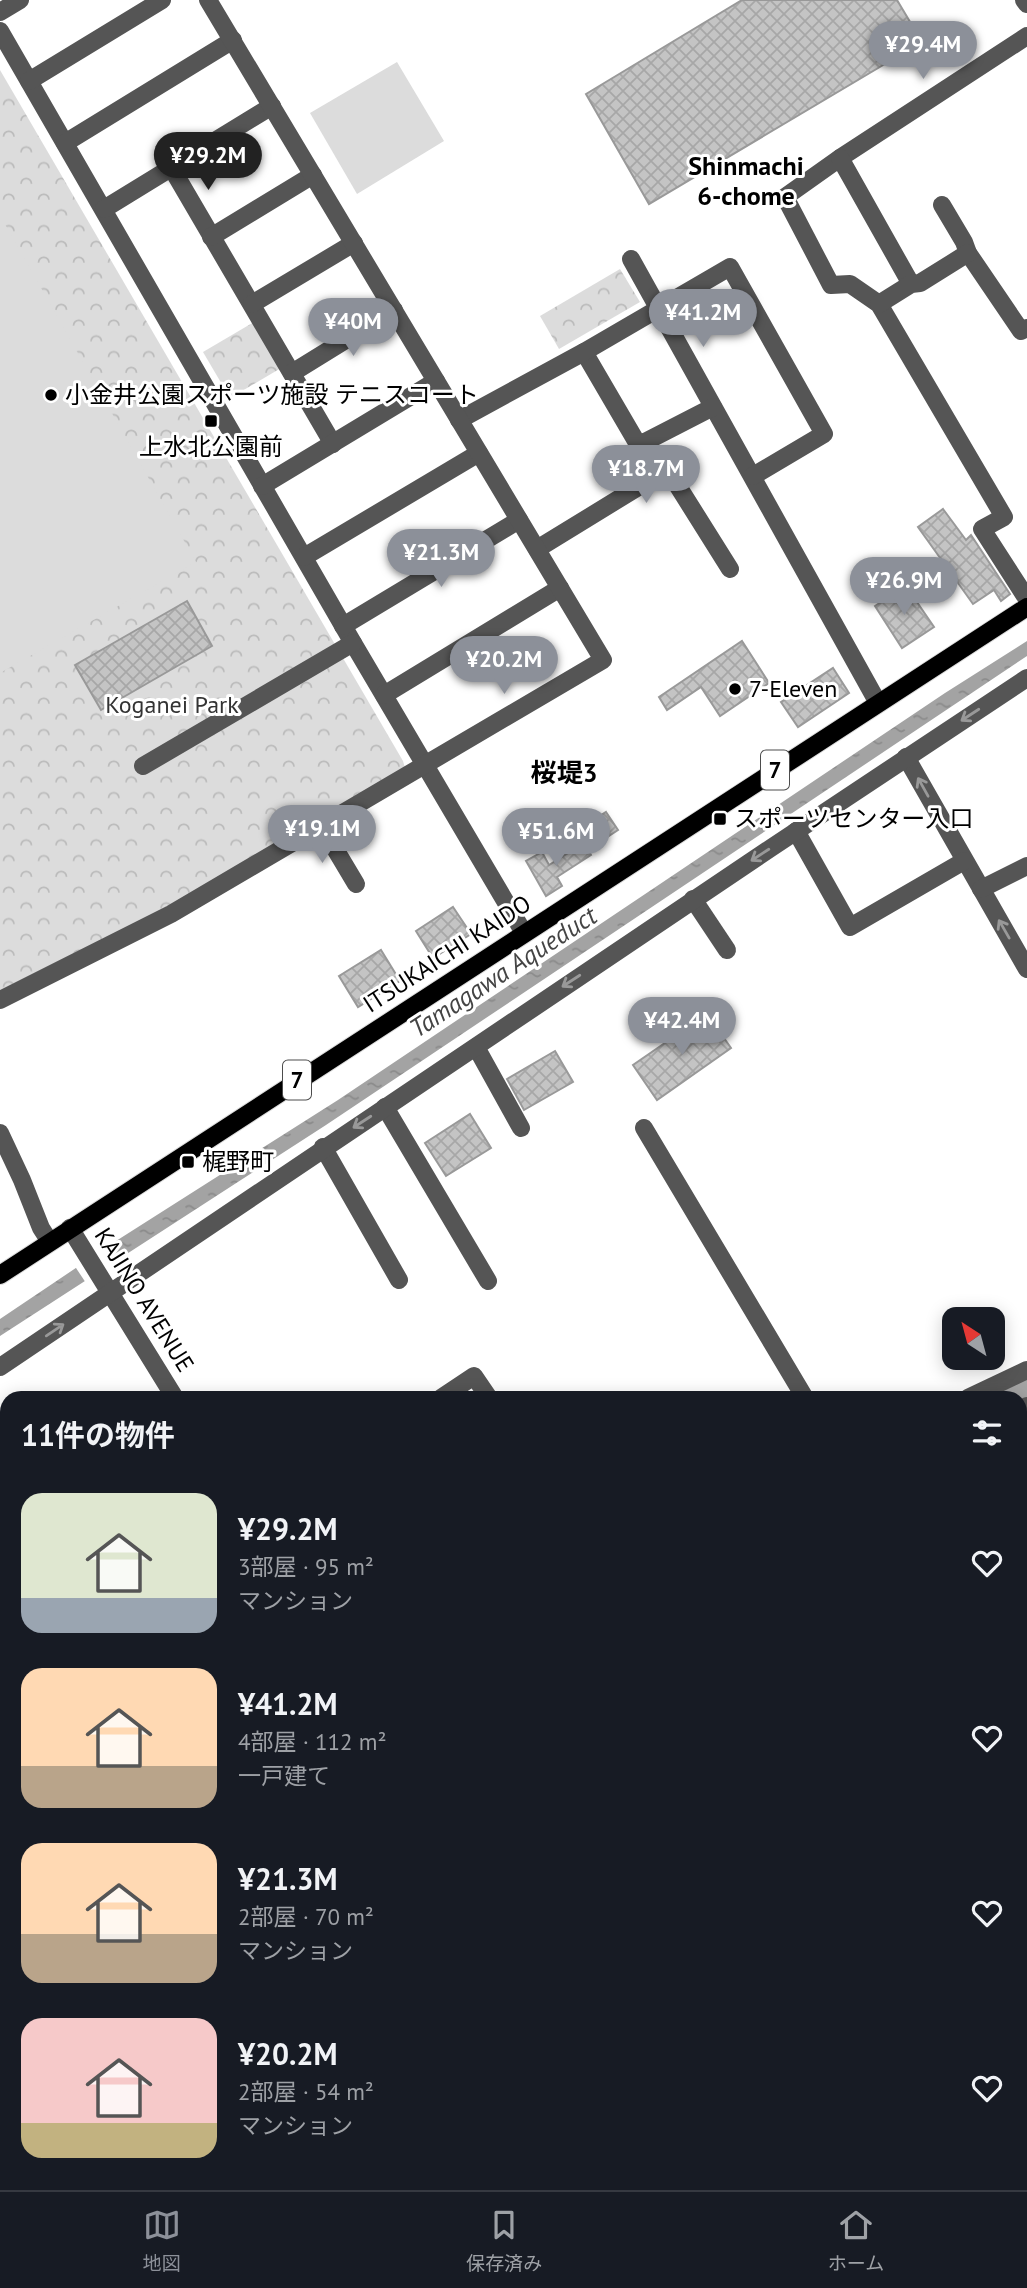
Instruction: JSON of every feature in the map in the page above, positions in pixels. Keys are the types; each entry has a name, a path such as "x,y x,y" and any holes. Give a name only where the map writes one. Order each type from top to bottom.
{"main road":[{"name":"ITSUKAICHI KAIDO","path":"0,1275 1027,607"}],"street":[{"path":"0,12 20,0"},
{"path":"29,82 162,0"},
{"path":"0,1000 171,914 603,660 208,0"},
{"path":"0,31 352,643 524,933"},
{"path":"1027,36 785,197 831,285 850,284 879,304 1004,517 982,529 1027,599"},
{"path":"65,143 233,40"},
{"path":"104,209 272,106"},
{"path":"840,158 911,284"},
{"path":"171,167 333,444"},
{"path":"211,237 313,175"},
{"path":"942,205 968,253 1021,331 1027,328"},
{"path":"252,304 354,243"},
{"path":"879,304 911,284 920,283 968,253"},
{"path":"631,259 878,703"},
{"path":"459,420 584,352 730,267 824,433 753,476"},
{"path":"292,373 394,310"},
{"path":"584,352 636,441 643,443 713,407"},
{"path":"262,486 436,381"},
{"path":"304,557 479,453"},
{"path":"537,550 661,473 671,474 730,569"},
{"path":"343,626 519,520"},
{"path":"384,695 560,588"},
{"path":"143,766 352,643"},
{"path":"0,1367 108,1287 476,1047 554,992 1027,678"},
{"path":"906,757 1027,969"},
{"path":"322,827 356,884"},
{"path":"796,831 850,927 964,861"},
{"path":"981,889 1027,866"},
{"path":"693,899 727,950"},
{"path":"476,1047 521,1128"},
{"path":"385,1107 488,1281"},
{"path":"644,1128 801,1391"},
{"path":"0,1133 41,1228 50,1242"},
{"path":"323,1147 399,1280"},
{"name":"KAJINO AVENUE","path":"70,1228 171,1391"},
{"path":"983,1391 1027,1370"},
{"path":"452,1391 474,1376 484,1391"}],"green space":[{"path":"397,62 444,141 357,194 310,113"},
{"name":"Koganei Park","path":"0,70 403,761 406,771 168,907 0,990"},
{"name":"小金井公園スポーツ施設 テニスコート","path":"5,224 196,562 0,673 0,228"},
{"path":"620,269 640,302 559,349 540,316"},
{"path":"254,322 281,368 230,398 203,352"}],"water":[{"path":"1027,641 1027,656 326,1125 0,1336 0,1319 116,1241 338,1100 945,693"}],"pier":[{"path":"103,1245 116,1264 86,1283 74,1265"}],"building":[{"path":"742,0 897,0 922,42 649,204 586,94"},
{"path":"943,509 966,540 971,535 1010,594 1001,601 994,590 973,604 918,527"},
{"path":"906,586 934,627 902,648 875,606"},
{"path":"187,601 212,646 101,710 75,665"},
{"path":"742,641 769,683 720,716 701,687 667,710 659,697"},
{"path":"833,668 849,693 798,727 781,702"},
{"path":"606,812 618,830 598,843 586,825"},
{"path":"584,843 591,855 557,877 562,886 546,896 526,861 542,852 549,865"},
{"path":"453,907 471,934 433,958 416,931"},
{"path":"381,950 400,981 358,1007 339,976"},
{"path":"707,1014 731,1048 657,1100 633,1065"},
{"path":"555,1051 573,1082 524,1110 507,1079"},
{"path":"470,1114 491,1148 446,1176 425,1143"}],"waterway":[{"path":"1010,1391 1027,1383"}],"place":[{"name":"小金井公園スポーツ施設 テニスコート","path":"51,395"},
{"name":"上水北公園前","path":"211,421"},
{"name":"7-Eleven","path":"735,689"},
{"name":"スポーツセンター入口","path":"720,819"},
{"name":"梶野町","path":"188,1162"}],"district":[{"name":"Shinmachi 6-chome","path":"746,181"},
{"name":"桜堤3","path":"564,773"}],"water label":[{"name":"Tamagawa Aqueduct","path":"503,972"}]}
